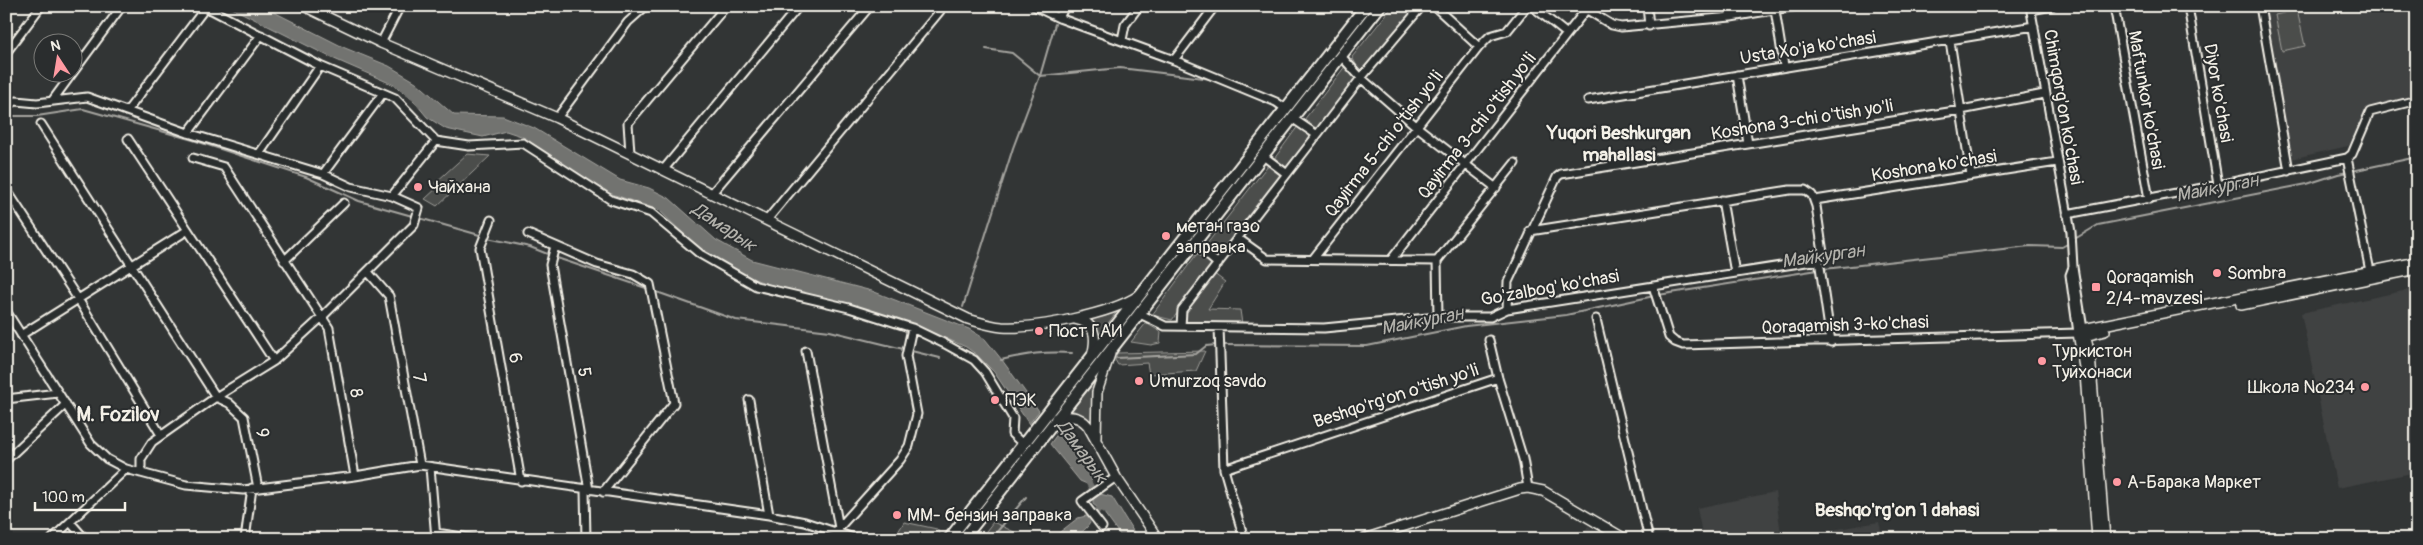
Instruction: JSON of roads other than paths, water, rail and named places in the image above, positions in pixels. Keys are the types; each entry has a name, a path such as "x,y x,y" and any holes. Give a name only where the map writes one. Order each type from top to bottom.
{"highway":[{"path":"949,539 1138,313 1177,256 1328,63 1366,6"},
{"path":"1328,63 1341,56 1380,6"},
{"path":"1052,414 1092,356 1140,295 1177,256 1193,243 1262,156 1289,113"},
{"path":"963,539 1029,442"}],"main road":[{"path":"304,6 381,43 557,118 981,323 1012,327 1069,318 1123,305 1140,295"},
{"name":"Qoraqamish 3-ko'chasi","path":"2082,333 2371,275 2417,262"},
{"name":"Qoraqamish 3-ko'chasi","path":"2371,275 2417,270"},
{"path":"1069,318 1082,321 1092,328 1095,340 1092,356"},
{"path":"2082,333 2097,539"},
{"path":"2082,333 2090,355 2104,539"},
{"path":"1096,441 1097,392 1112,346"},
{"path":"1052,414 1078,418 1088,426 1116,477 1158,539"},
{"path":"1364,539 1520,488 1543,491 1626,539"}],"street":[{"path":"6,53 41,6"},
{"path":"52,102 122,6"},
{"path":"381,43 400,6"},
{"path":"557,118 628,22 646,6"},
{"path":"630,153 628,123 726,6"},
{"path":"664,170 800,6"},
{"path":"712,193 870,6"},
{"path":"1034,6 1059,18 1174,60 1276,102 1317,135"},
{"path":"1059,18 1065,6"},
{"path":"1122,40 1125,25 1139,6"},
{"path":"1174,60 1215,6"},
{"path":"1181,326 1182,310 1239,239 1360,78 1422,6"},
{"path":"1434,6 1479,47"},
{"name":"Qayirma 5-chi o'tish yo'li","path":"1312,259 1479,47 1487,38 1507,31 1526,6"},
{"path":"1532,6 1568,34"},
{"path":"1648,6 1649,26 1730,17 1798,6"},
{"path":"1728,6 1730,17"},
{"path":"2030,8 2052,6"},
{"name":"Maftunkor ko'chasi","path":"2114,6 2149,199"},
{"name":"Diyor ko'chasi","path":"2188,6 2218,186"},
{"path":"2260,6 2289,171"},
{"path":"128,110 205,7 320,66 395,98 436,140 469,146 523,143 612,200 651,213 700,254 756,286 849,308 912,328 974,360 1006,404 1013,418 1012,434 1029,442"},
{"name":"Chimqorg'on ko'chasi","path":"2030,8 2044,94 2068,214 2082,333"},
{"name":"Qayirma 3-chi o'tish yo'li","path":"1390,260 1587,10 1616,27 1649,26"},
{"path":"1775,10 1784,66"},
{"path":"767,220 940,11"},
{"name":"Usta Xo'ja ko'chasi","path":"1588,100 2034,26"},
{"path":"188,132 261,36"},
{"path":"1950,40 1971,175"},
{"path":"1341,56 1360,78 1416,126 1496,188"},
{"path":"259,154 320,66"},
{"path":"1737,75 1748,144"},
{"path":"323,174 383,93"},
{"name":"Koshona 3-chi o'tish yo'li","path":"1507,308 1508,282 1530,231 1560,174 1961,110 2044,94"},
{"path":"6,105 16,100 37,103 87,97 188,132 323,174 351,187 392,196 419,208 414,225 321,318 274,361 216,397 152,442 141,459 140,473"},
{"path":"2068,214 2218,186 2347,158 2352,154 2370,112 2417,100"},
{"path":"41,124 216,397"},
{"path":"128,139 274,361"},
{"path":"392,196 436,140"},
{"path":"1262,156 1287,174"},
{"name":"8","path":"193,158 224,168 328,328 355,476"},
{"path":"2347,158 2371,275"},
{"name":"Koshona ko'chasi","path":"1815,200 2057,162"},
{"path":"1438,317 1437,261 1515,164"},
{"path":"6,189 78,299 161,435"},
{"path":"1530,231 1722,200 1799,190 1808,192 1815,200 1823,253 1820,267 1831,342"},
{"path":"1722,200 1734,273"},
{"path":"284,262 344,203"},
{"name":"6","path":"492,220 480,248 521,481"},
{"path":"21,334 188,230"},
{"path":"528,234 554,253 633,274 651,289 674,403 603,492"},
{"path":"1239,239 1267,259 1437,261"},
{"path":"1193,243 1218,264"},
{"name":"5","path":"554,253 550,265 587,490 586,539"},
{"name":"Go'zalbog' ko'chasi","path":"1138,313 1165,326 1219,327 1324,328 1438,317 1490,317 1507,308 1734,273 1820,267"},
{"name":"7","path":"368,272 389,296 420,465"},
{"name":"Qoraqamish 3-ko'chasi","path":"1653,286 1669,337 1683,345 2082,333"},
{"path":"6,311 91,444 107,459 126,469 140,473 186,485 255,488 355,476 420,465 521,481 769,515 838,530 857,539"},
{"path":"1596,319 1649,539"},
{"path":"1219,327 1224,469 1244,539"},
{"path":"838,530 900,460 908,446 917,414 906,356 912,328"},
{"path":"1489,340 1498,378"},
{"path":"806,351 838,530"},
{"name":"Beshqo'rg'on o'tish yo'li","path":"1224,469 1498,378 1523,459 1528,488"},
{"path":"6,399 58,393"},
{"name":"9","path":"216,397 229,403 244,417 255,488 245,539"},
{"path":"749,400 769,515"},
{"path":"6,460 66,404"},
{"path":"430,467 436,536 476,539"},
{"path":"52,539 126,469"},
{"path":"1102,527 1082,501 1116,477"},
{"path":"70,522 85,539"}],"waterway":[{"path":"1058,11 1060,6"},
{"path":"963,307 1013,148 1040,76 1055,24"},
{"path":"986,49 1012,53 1040,76 1120,68 1212,79"},
{"path":"6,119 11,116 37,116 83,109 193,140 306,177 359,201 483,236"},
{"name":"Майкурган","path":"2073,240 2098,225 2307,184 2338,174 2417,157"},
{"path":"487,238 530,247 550,255"},
{"name":"Майкурган","path":"1658,295 1824,269 2030,246 2062,247 2069,243"},
{"path":"554,257 649,289"},
{"path":"654,291 736,320 830,331 940,358"},
{"name":"Майкурган","path":"1224,345 1367,346 1466,326 1566,315 1654,296"},
{"name":"Майкурган","path":"1117,358 1196,354 1206,346 1216,345"},
{"name":"Майкурган","path":"1001,360 1053,352 1072,353"},
{"name":"Дамарык","path":"1085,476 1096,496"},
{"path":"991,539 1026,497"},
{"path":"1082,526 1104,504"}],"place":[{"name":"Чайхана","path":"418,187"},
{"name":"метан газо заправка","path":"1166,236"},
{"name":"Sombra","path":"2217,273"},
{"name":"Qoraqamish 2/4-mavzesi","path":"2096,287"},
{"name":"Пост ГАИ","path":"1039,331"},
{"name":"Туркистон Туйхонаси","path":"2042,361"},
{"name":"Umurzoq savdo","path":"1139,381"},
{"name":"Школа №234","path":"2365,387"},
{"name":"ПЭК","path":"995,400"},
{"name":"А-Барака Маркет","path":"2117,482"},
{"name":"ММ- бензин заправка","path":"897,515"}],"district":[{"name":"Yuqori Beshkurgan mahallasi","path":"1619,144"},
{"name":"M. Fozilov","path":"118,414"},
{"name":"Beshqo'rg'on 1 dahasi","path":"1897,510"}]}
